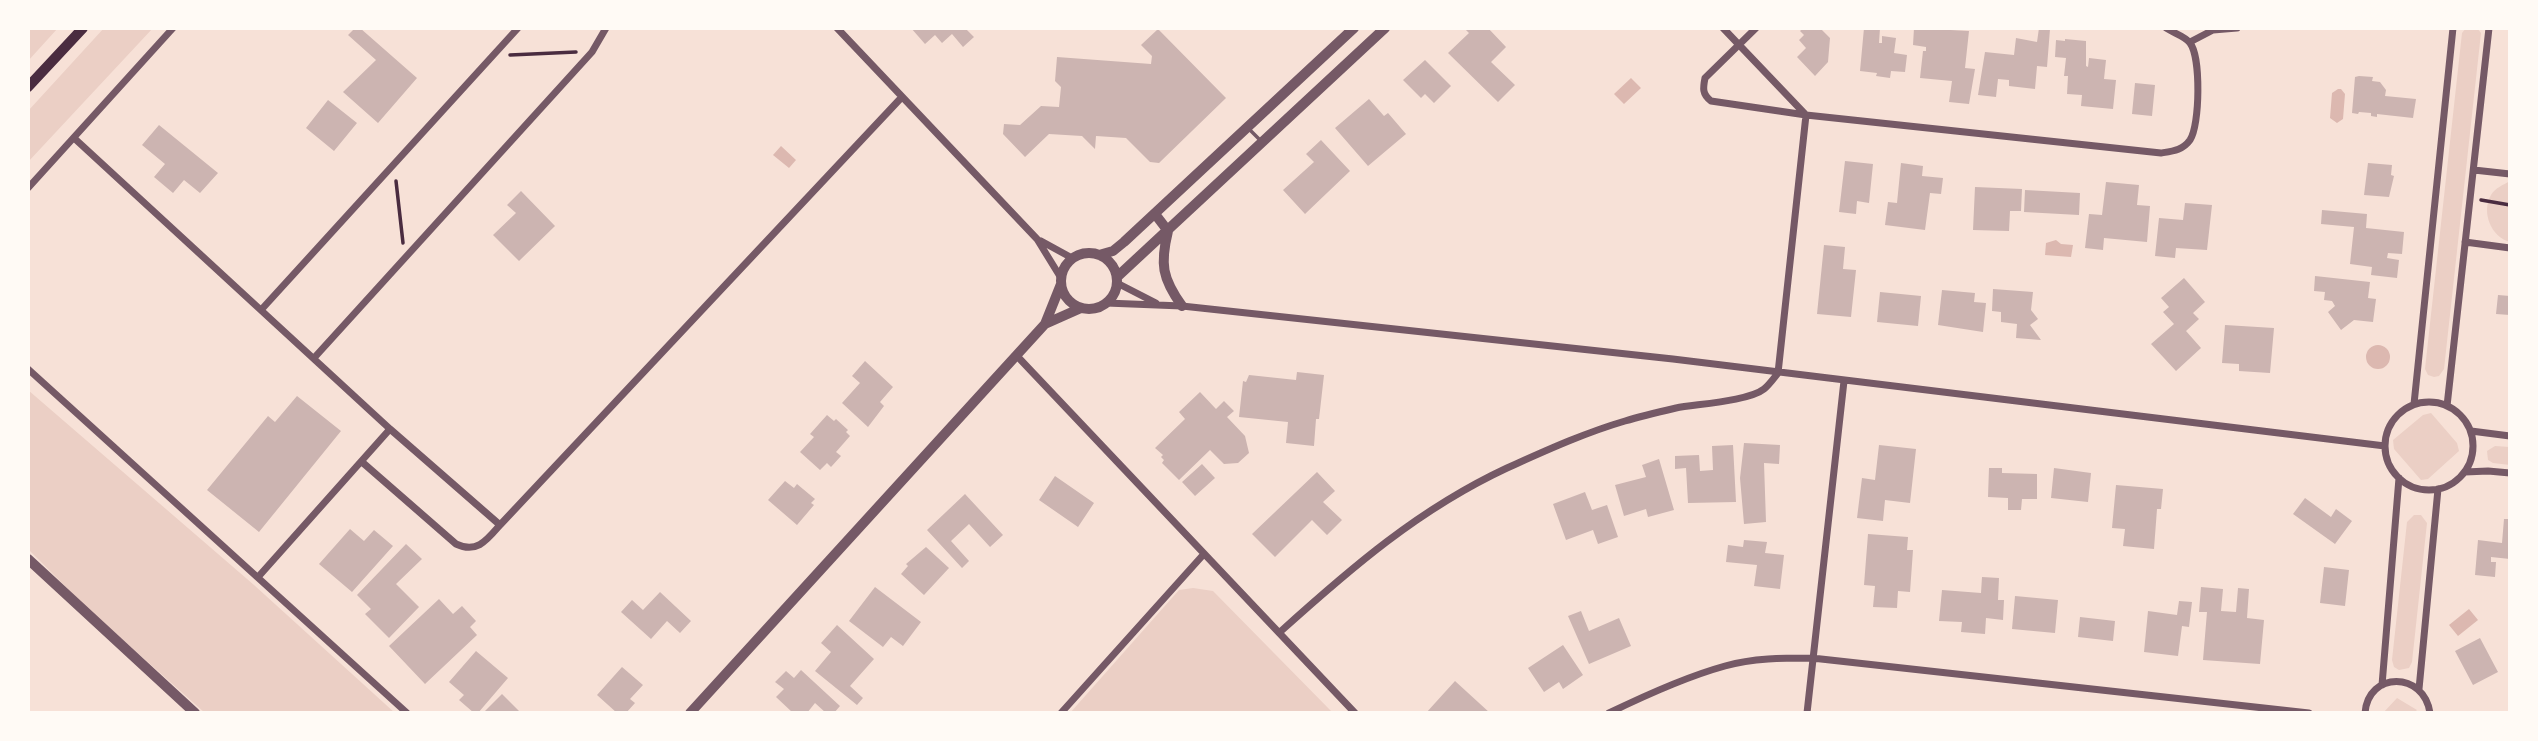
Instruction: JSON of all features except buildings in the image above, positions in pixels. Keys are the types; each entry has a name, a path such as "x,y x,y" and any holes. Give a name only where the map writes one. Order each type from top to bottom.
{"main road":[{"path":"28,87 83,28"}],"street":[{"path":"28,188 173,28"},
{"path":"261,310 518,28"},
{"path":"314,358 592,52 606,28"},
{"path":"837,28 1037,239 1068,299 1082,307 1094,308 1106,303 1157,303 1673,359 2385,446"},
{"path":"1099,255 1118,248 1354,28"},
{"path":"1106,303 1113,295 1117,280 1385,28"},
{"path":"1723,28 1806,115"},
{"path":"1756,28 1705,78 1703,90 1706,97 1716,103 1806,115 2161,153 2180,150 2192,138 2198,66 2190,42 2166,28"},
{"path":"2190,42 2213,30 2238,28"},
{"path":"2414,404 2453,28"},
{"path":"2446,406 2488,28"},
{"path":"362,462 456,544 465,549 484,543 901,98"},
{"path":"1280,632 1361,560 1402,529 1463,490 1585,434 1625,421 1753,394 1764,389 1778,373 1806,115"},
{"path":"74,138 390,429 500,525"},
{"path":"2474,170 2510,174"},
{"path":"1155,214 1168,231"},
{"path":"1168,231 1163,252 1163,271 1172,292 1182,306"},
{"path":"1037,239 1072,258"},
{"path":"2465,242 2510,248"},
{"path":"690,713 1045,324 1065,267 1072,258 1085,253 1099,255 1110,262 1117,280 1157,303"},
{"path":"1045,324 1082,307"},
{"path":"1017,356 1355,713"},
{"path":"28,369 408,713"},
{"path":"1807,713 1844,381"},
{"path":"2428,402 2446,406 2460,415 2471,431 2473,452 2465,472 2453,483 2438,489 2417,489 2399,478 2391,469 2385,446 2389,428 2399,414 2414,404 2428,402"},
{"path":"259,576 390,429"},
{"path":"2471,431 2510,436"},
{"path":"2465,472 2510,473"},
{"path":"2382,685 2399,478"},
{"path":"2419,689 2438,489"},
{"path":"1061,713 1203,555"},
{"path":"28,559 195,713"},
{"path":"1609,713 1726,666 1772,658 1812,658 2309,713"},
{"path":"2365,713 2368,699 2382,685 2401,681 2419,689 2427,699 2430,712 2442,713"}],"lane":[{"path":"1248,127 1262,143"}],"path":[{"path":"493,56 592,52"},
{"path":"394,165 405,258"},
{"path":"2471,198 2510,205"}],"shaded area":[{"path":"28,28 58,28 28,61"},
{"path":"104,28 153,28 28,162 28,111"},
{"path":"2466,28 2477,28 2481,33 2444,369 2439,376 2434,377 2428,375 2425,369 2462,33"},
{"path":"1631,78 1641,88 1624,104 1614,94"},
{"path":"2338,89 2345,94 2343,119 2337,123 2330,118 2332,93"},
{"path":"781,146 796,160 789,168 773,155"},
{"path":"2510,181 2510,242 2493,229 2487,209 2493,193"},
{"path":"2056,240 2061,244 2073,245 2071,257 2045,255 2046,243"},
{"path":"2378,345 2386,349 2390,357 2386,365 2378,369 2370,365 2366,357 2370,349"},
{"path":"28,390 254,585 395,713 205,713 86,607 28,549"},
{"path":"2431,413 2457,443 2459,451 2428,479 2421,480 2394,449 2393,440 2423,415"},
{"path":"2495,446 2510,447 2510,465 2488,460 2487,451"},
{"path":"2414,515 2421,515 2427,523 2412,662 2409,668 2399,670 2394,667 2392,660 2407,522"},
{"path":"1193,588 1213,591 1333,713 1070,713 1179,590"},
{"path":"2469,609 2478,620 2458,636 2449,625"},
{"path":"2397,698 2417,710 2414,713 2383,713"}]}
